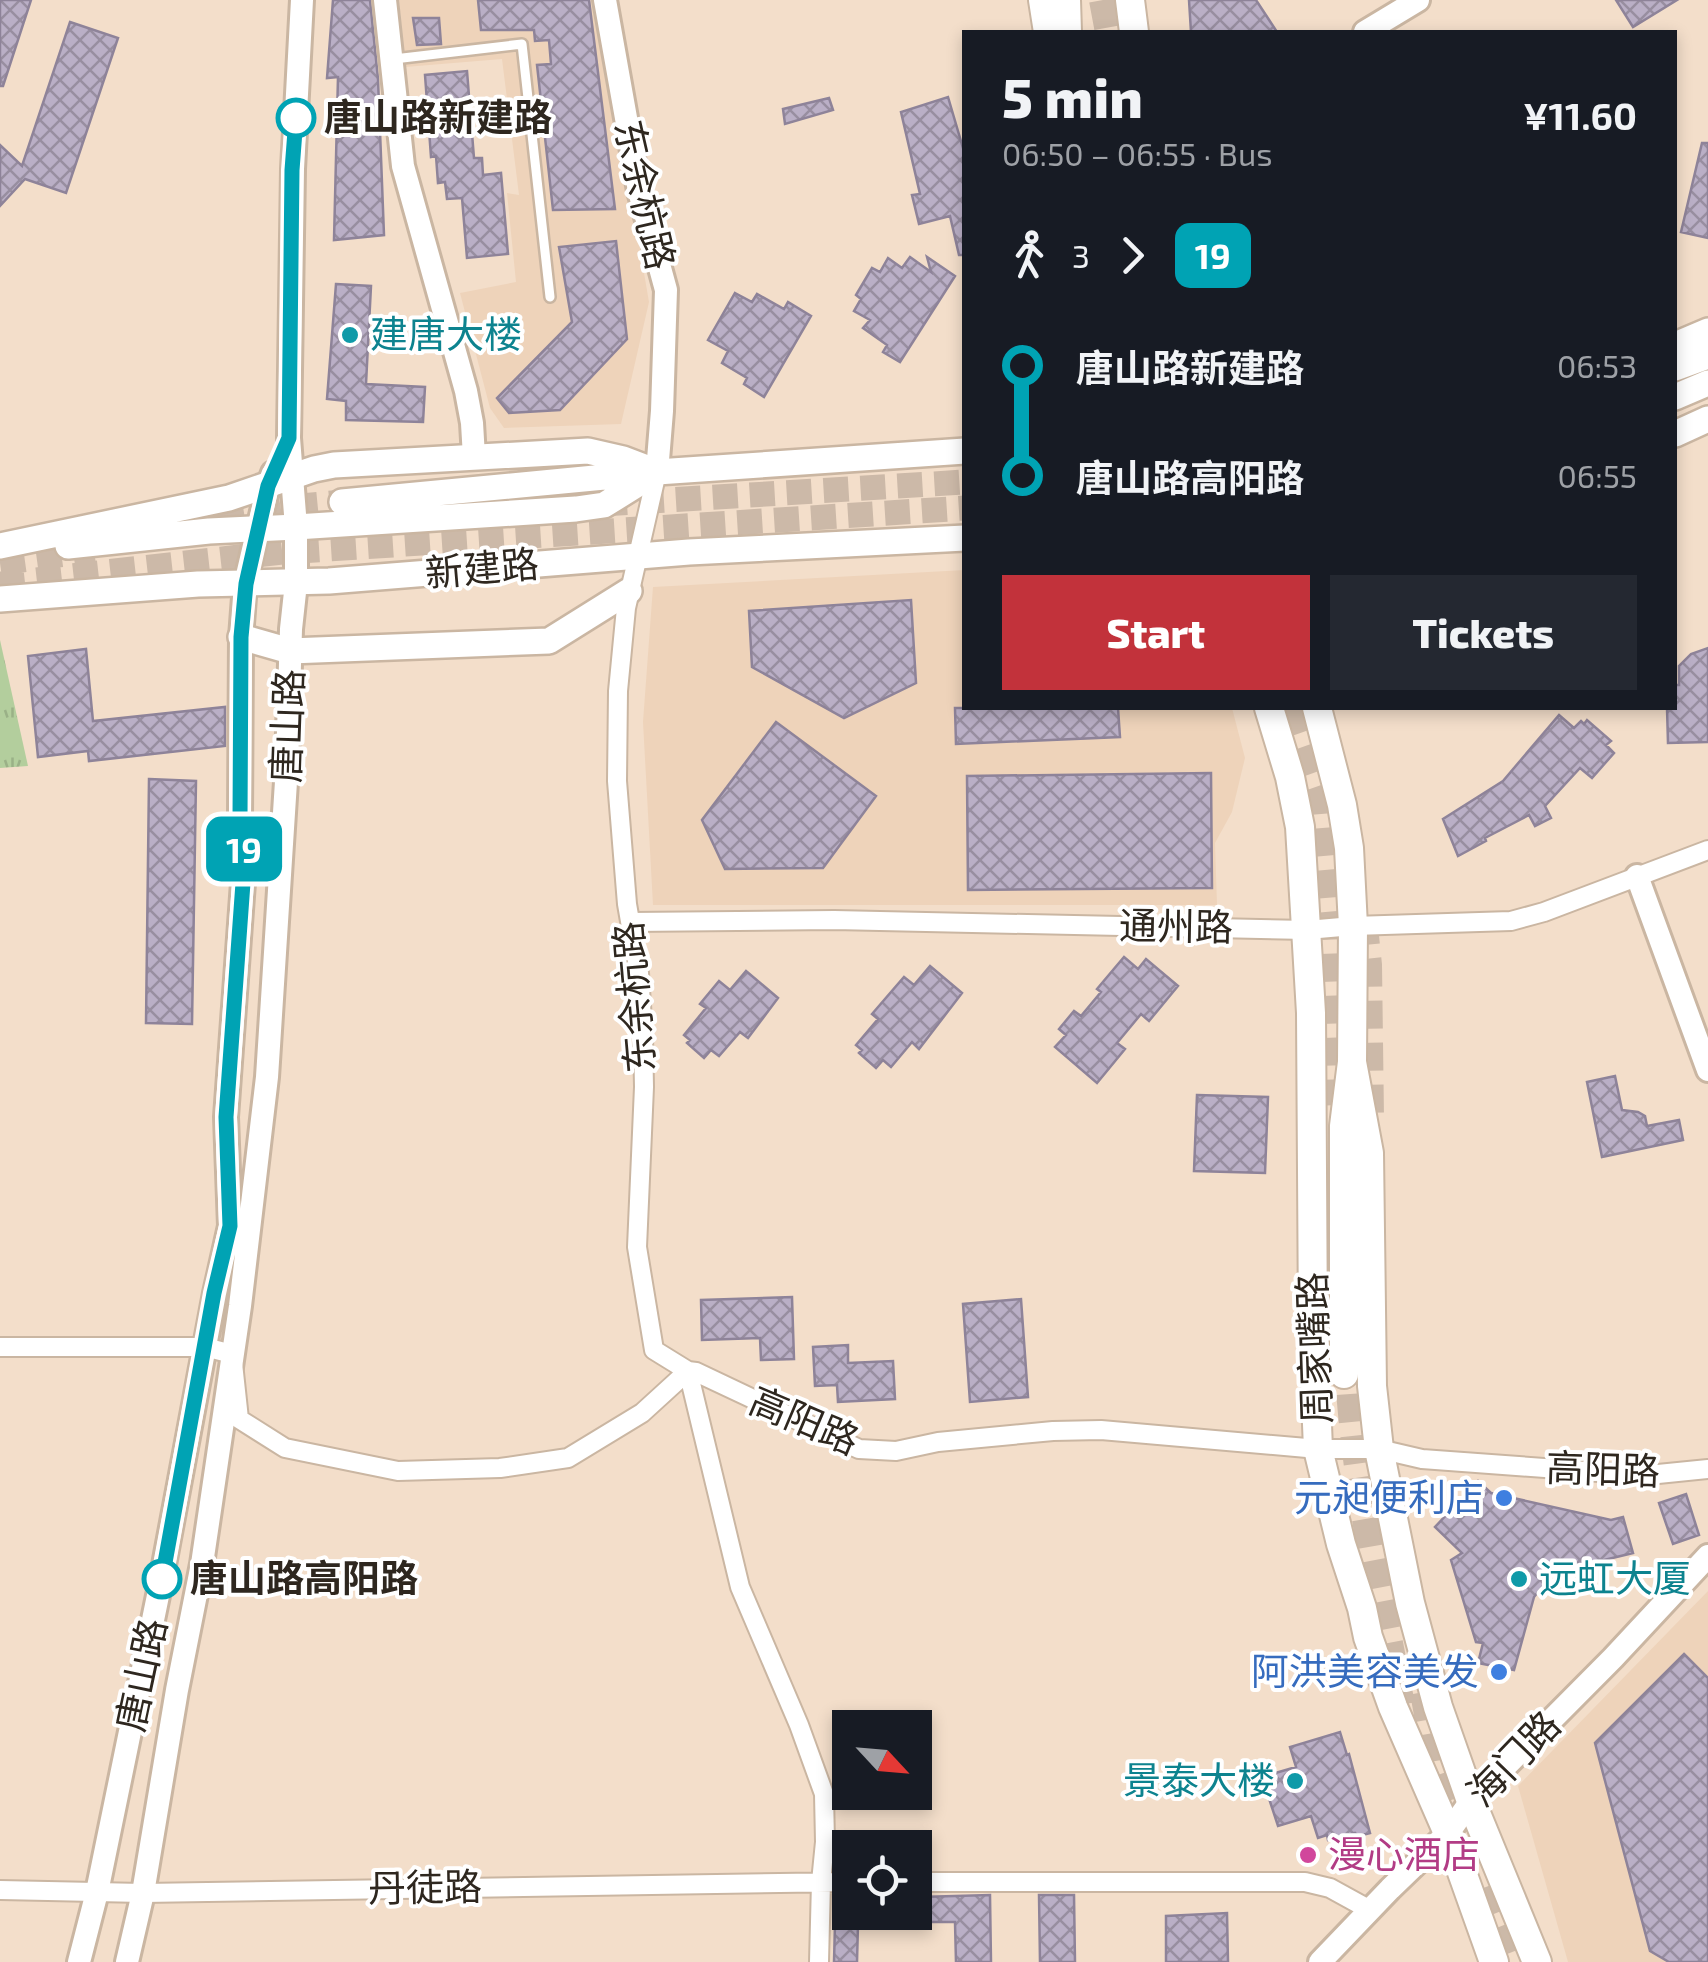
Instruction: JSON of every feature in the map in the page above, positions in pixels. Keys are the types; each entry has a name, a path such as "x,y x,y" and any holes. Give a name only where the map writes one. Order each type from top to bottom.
{"main road":[{"path":"1043,0 1048,30"},
{"path":"1066,0 1067,30"},
{"path":"1130,0 1134,30"},
{"path":"1677,344 1708,330"},
{"path":"1677,367 1708,356"},
{"path":"1677,396 1708,383"},
{"path":"1677,433 1708,420"},
{"name":"新建路","path":"0,549 184,508 334,465 588,451 656,472 962,451"},
{"name":"新建路","path":"0,549 190,532 576,509 604,505 656,472"},
{"path":"342,502 656,472"},
{"name":"新建路","path":"0,599 198,584 296,583 689,552 962,538"},
{"path":"241,637 290,650 549,641 629,592"},
{"name":"周家嘴路","path":"1269,710 1290,777 1300,827 1311,1013 1312,1326 1318,1449 1368,1637 1448,1833 1494,1962"},
{"name":"周家嘴路","path":"1318,710 1350,848 1352,1062 1369,1153 1372,1386 1379,1449 1410,1603 1438,1707 1536,1962"},
{"path":"1344,1374 1344,1126 1352,1062"}],"street":[{"name":"唐山路","path":"127,1962 202,1564 267,1077 296,583 289,438 292,170 302,0"},
{"path":"385,0 403,166 466,391 474,457"},
{"name":"东余杭路","path":"605,0 639,190 666,290 656,472 629,592 618,691 617,781 627,904 639,973 644,1087 636,1246 654,1350 688,1371"},
{"path":"1368,30 1418,0"},
{"name":"唐山路","path":"79,1962 161,1581 230,1226 226,1117 244,869 240,818 241,637 246,584 268,486 289,438"},
{"name":"通州路","path":"631,922 834,920 1306,930 1511,921 1708,850"},
{"path":"1637,876 1708,1070"},
{"path":"0,1346 205,1348 232,1354 239,1419 285,1448 398,1471 500,1468 568,1458 642,1412 688,1371 740,1588 824,1794 826,1842 819,1962"},
{"name":"高阳路","path":"688,1371 859,1449 896,1451 957,1440 1101,1430 1318,1449 1379,1449 1422,1459 1626,1474 1708,1469"},
{"name":"海门路","path":"1320,1962 1448,1833 1471,1801 1708,1556"},
{"name":"丹徒路","path":"0,1890 143,1893 832,1882"},
{"path":"932,1882 1305,1882 1330,1888 1370,1910"}],"lane":[{"path":"391,59 522,44 550,297"}],"shaded area":[{"path":"399,0 597,0 649,302 621,424 504,428 490,408 460,293 516,282 507,193 519,195 502,59 405,67"},
{"path":"962,570 962,710 1233,710 1245,758 1232,812 1215,843 1217,905 653,905 643,722 653,587"},
{"path":"1708,1591 1708,1962 1568,1962 1518,1786"}],"green space":[{"path":"0,640 28,766 0,768"}],"building":[{"path":"0,0 31,0 3,86 0,86"},
{"path":"333,0 370,0 378,79 384,235 334,240 338,77 327,78"},
{"path":"478,0 589,0 615,209 553,210 537,65 551,64 549,40 535,41 534,30 481,30"},
{"path":"1189,0 1256,0 1276,30 1191,30"},
{"path":"1616,0 1677,0 1633,27"},
{"path":"413,18 439,18 441,44 417,45"},
{"path":"70,22 118,38 66,193 25,179 0,206 0,145 22,166"},
{"path":"467,71 474,158 482,158 483,175 501,173 508,254 467,258 462,198 447,199 445,182 438,183 436,156 431,157 425,75"},
{"path":"948,97 962,145 962,255 950,216 919,224 912,195 920,194 901,112"},
{"path":"829,98 833,110 785,124 783,109"},
{"path":"1702,143 1708,143 1708,238 1681,232"},
{"path":"616,241 627,339 560,410 509,413 497,398 572,322 559,247"},
{"path":"910,257 931,272 927,257 955,276 900,362 883,352 887,345 863,328 870,320 854,311 861,299 856,295 872,268 880,272 888,258 902,268"},
{"name":"建唐大楼","path":"336,284 371,286 366,384 425,387 423,422 346,420 346,401 327,399"},
{"path":"735,293 752,302 757,294 784,309 788,302 811,316 764,397 744,384 747,378 722,363 728,351 708,340"},
{"path":"911,600 916,683 844,718 752,667 749,611"},
{"path":"1708,648 1708,742 1668,743 1667,710 1677,710 1679,666 1691,654"},
{"path":"86,649 93,721 225,707 225,746 89,761 88,751 38,757 28,656"},
{"path":"955,708 1118,710 1120,737 956,744"},
{"path":"1559,715 1574,728 1587,720 1611,741 1606,745 1614,753 1592,778 1580,768 1545,806 1551,818 1535,826 1529,815 1458,856 1443,819 1503,781"},
{"path":"776,722 876,796 823,868 725,869 702,820"},
{"path":"1211,773 1212,888 968,890 967,776"},
{"path":"149,779 196,781 192,1024 146,1023"},
{"path":"1124,957 1138,969 1146,959 1178,986 1149,1021 1141,1014 1117,1043 1125,1049 1097,1083 1055,1047 1066,1035 1059,1029 1074,1011 1081,1016"},
{"path":"930,966 962,993 919,1049 912,1042 891,1067 883,1060 876,1068 856,1045 878,1019 872,1014 904,977 914,985"},
{"path":"746,971 778,998 748,1038 740,1032 719,1056 711,1050 704,1058 684,1035 706,1008 700,1004 719,981 730,990"},
{"path":"1615,1076 1622,1110 1645,1116 1647,1126 1679,1120 1683,1140 1602,1157 1587,1082"},
{"path":"1197,1095 1268,1097 1265,1173 1194,1171"},
{"path":"792,1297 794,1359 761,1360 760,1338 702,1340 701,1300"},
{"path":"1021,1299 1028,1397 970,1402 963,1304"},
{"path":"848,1345 848,1363 893,1361 895,1399 838,1402 837,1385 815,1386 813,1347"},
{"name":"远虹大厦","path":"1478,1481 1491,1493 1611,1520 1623,1517 1633,1553 1554,1572 1534,1597 1514,1670 1478,1663 1483,1643 1476,1642 1451,1560 1462,1553 1435,1527"},
{"path":"1686,1494 1699,1535 1673,1544 1659,1503"},
{"path":"1684,1654 1708,1678 1708,1962 1669,1962 1650,1951 1595,1743"},
{"name":"景泰大楼","path":"1340,1732 1370,1833 1318,1838 1311,1816 1278,1826 1262,1777 1296,1767 1290,1747"},
{"path":"990,1895 991,1962 956,1962 955,1922 932,1922 932,1897"},
{"path":"1039,1895 1074,1895 1075,1962 1040,1962"},
{"path":"1227,1913 1228,1962 1166,1962 1166,1916"},
{"path":"835,1930 858,1930 857,1962 834,1962"}],"tunnel":[{"path":"1103,0 1109,30"},
{"path":"602,504 962,482"},
{"path":"183,524 342,502"},
{"path":"0,584 283,552 962,508"},
{"path":"0,563 94,550"},
{"path":"1288,710 1322,806 1333,933 1339,1105"},
{"path":"1363,917 1368,965 1370,1118"},
{"path":"1348,1352 1361,1485 1401,1705"},
{"path":"1424,1692 1438,1771 1461,1834"},
{"path":"1481,1889 1510,1962"}],"bus line":[{"name":"19","path":"162,1579 214,1293 230,1226 226,1117 244,869 240,818 241,637 246,584 268,486 289,438 296,118"}],"place":[{"name":"唐山路新建路","path":"296,118"},
{"name":"建唐大楼","path":"350,335"},
{"name":"元昶便利店","path":"1504,1498"},
{"name":"唐山路高阳路","path":"162,1579"},
{"name":"远虹大厦","path":"1519,1579"},
{"name":"阿洪美容美发","path":"1499,1672"},
{"name":"景泰大楼","path":"1295,1781"},
{"name":"漫心酒店","path":"1308,1855"}]}
